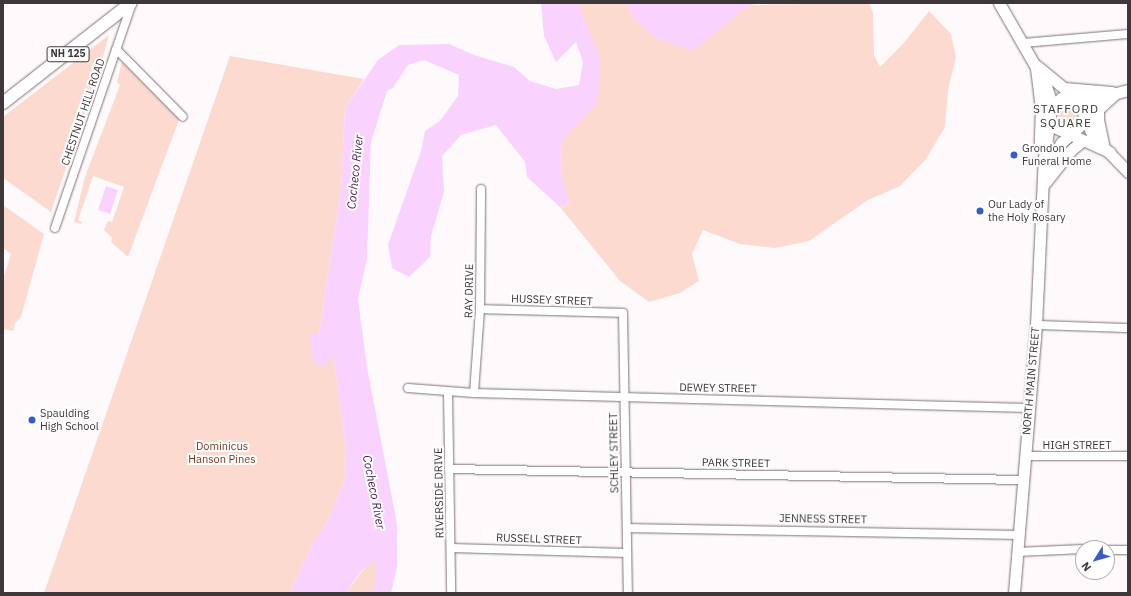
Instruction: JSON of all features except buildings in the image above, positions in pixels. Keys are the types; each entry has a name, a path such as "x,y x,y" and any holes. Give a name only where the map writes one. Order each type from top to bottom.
{"main road":[{"name":"NH 125","path":"3,104 132,3"},
{"name":"NORTH MAIN STREET","path":"999,3 1045,83 1050,108"},
{"name":"NORTH MAIN STREET","path":"1036,65 1077,99"},
{"name":"NORTH MAIN STREET","path":"1036,65 1041,107 1039,156 1044,168"},
{"path":"1064,88 1116,93"},
{"path":"1106,148 1082,141 1070,134 1058,130 1050,121 1050,108 1061,98 1089,100 1128,90"},
{"path":"1044,168 1051,161 1061,143 1084,120 1116,93"},
{"path":"1077,99 1084,120 1092,135 1128,172"},
{"path":"1098,108 1098,120 1106,148"},
{"name":"NORTH MAIN STREET","path":"1014,593 1036,325 1044,168 1050,121"},
{"path":"1044,184 1071,150 1082,141"}],"street":[{"name":"CHESTNUT HILL ROAD","path":"55,228 132,3"},
{"path":"1023,43 1128,34"},
{"path":"116,49 183,117"},
{"name":"RAY DRIVE","path":"474,393 480,309 481,189"},
{"name":"HUSSEY STREET","path":"480,309 623,313"},
{"name":"SCHLEY STREET","path":"623,313 628,593"},
{"path":"1036,325 1128,328"},
{"name":"DEWEY STREET","path":"408,388 474,393 1028,408"},
{"name":"RIVERSIDE DRIVE","path":"448,392 451,593"},
{"name":"HIGH STREET","path":"1026,456 1128,456"},
{"name":"PARK STREET","path":"449,469 626,471 1023,480"},
{"name":"JENNESS STREET","path":"627,528 1018,535"},
{"name":"RUSSELL STREET","path":"451,548 627,553"},
{"path":"1017,552 1075,549"},
{"path":"1115,550 1128,550"}],"green space":[{"path":"578,3 625,3 638,23 692,51 749,5 869,3 873,13 874,55 880,67 903,44 929,11 951,34 956,57 948,90 945,127 926,159 900,186 868,200 809,241 775,248 740,244 703,230 692,254 699,281 680,293 649,302 620,281 560,207 570,203 561,174 562,141 598,102"},
{"path":"109,35 99,71 51,212 3,178 3,117"},
{"name":"Dominicus Hanson Pines","path":"230,56 364,79 345,108 341,190 319,333 310,334 333,352 346,449 345,479 328,521 313,543 290,593 44,593"},
{"path":"122,62 180,117 128,257 111,242 112,238 104,230 108,221 112,222 124,187 93,176 78,220 82,222 81,224 74,222 85,177 120,85 117,82"},
{"path":"1067,106 1073,109 1076,115 1073,121 1067,124 1061,121 1058,115 1061,109"},
{"path":"3,205 44,234 21,317 15,323 13,331 3,329 3,279 11,254 3,248"},
{"path":"375,560 375,584 371,593 346,593 362,571"}],"water":[{"name":"Cocheco River","path":"541,3 578,3 600,59 598,102 562,141 561,174 570,203 560,207 527,177 525,162 496,125 461,135 442,156 444,192 431,236 430,257 409,277 392,268 388,245 421,151 425,131 440,121 458,96 459,75 424,60 408,65 393,88 387,91 371,142 367,259 358,299 367,367 397,524 397,568 391,593 371,593 375,584 375,561 361,571 346,593 290,593 313,543 328,521 345,479 346,449 333,353 325,367 316,365 311,354 310,333 319,333 341,190 345,108 378,60 399,45 449,44 474,55 514,67 530,81 556,89 579,85 583,62 576,42 556,62 544,36"},
{"path":"625,3 765,3 749,5 693,51 655,38 638,23"},
{"path":"106,186 118,190 110,214 98,210"}],"place":[{"name":"Grondon Funeral Home","path":"1014,155"},
{"name":"Our Lady of the Holy Rosary","path":"980,211"},
{"name":"Spaulding High School","path":"32,420"}],"district":[{"name":"STAFFORD SQUARE","path":"1066,116"}]}
